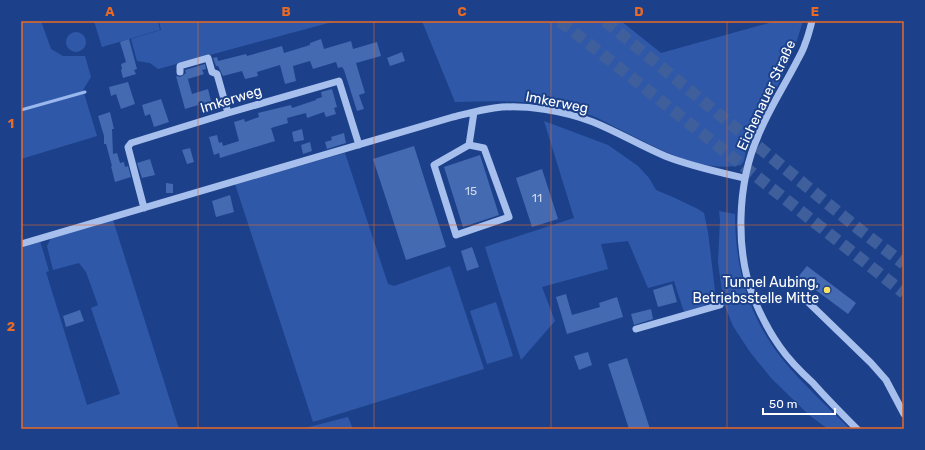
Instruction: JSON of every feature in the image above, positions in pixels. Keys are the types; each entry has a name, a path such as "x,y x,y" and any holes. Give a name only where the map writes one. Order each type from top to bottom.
{"street":[{"name":"Eichenauer Straße","path":"812,21 805,45 758,135 752,151 744,178 741,205 743,251 747,275 754,299 764,321 780,348 802,373 857,429"},
{"path":"180,72 180,66 208,58 212,72 217,74 228,112"},
{"name":"Imkerweg","path":"144,208 128,148 131,143 228,112 339,80 360,145"},
{"name":"Imkerweg","path":"21,244 474,112 495,108 520,107 566,114 593,122 664,156 712,171 744,178"},
{"path":"470,145 474,112"},
{"path":"470,145 484,148 509,217 456,235 434,165 470,145"},
{"path":"808,302 871,363 886,380 904,414"},
{"path":"636,329 720,305"}],"shaded area":[{"path":"21,21 41,21 51,49 63,56 85,56 91,77 83,90 97,136 21,159"},
{"path":"94,21 158,21 160,30 102,47"},
{"path":"159,21 336,21 158,69 150,63 137,61 131,39 161,30"},
{"path":"422,21 621,21 661,53 776,21 803,21 796,43 780,81 746,149 744,161 741,165 725,167 692,162 644,142 590,115 557,106 523,102 455,102"},
{"path":"76,32 83,35 86,42 83,49 76,52 69,49 66,42 69,35"},
{"path":"544,121 608,145 638,166 649,178 656,190 704,213 708,232 716,299 707,305 684,312 674,281 648,288 628,241 601,244 608,269 542,287 555,321 521,360 485,247 574,218"},
{"path":"345,153 388,284 394,286 450,266 484,369 313,422 235,184"},
{"path":"719,211 735,214 738,256 742,276 747,295 764,332 788,366 850,429 828,429 809,415 771,378 750,352 733,326 724,304 718,263"},
{"path":"113,220 179,429 21,429 21,247 40,241 49,271 46,272 87,405 120,394 91,308 98,305 86,272 79,263 53,270 47,246 51,238"},
{"path":"496,302 513,356 487,364 470,311"},
{"path":"348,417 353,429 301,429"}],"building":[{"path":"129,39 137,69 134,70 136,74 123,78 121,64 126,62 120,42"},
{"path":"321,39 324,49 351,41 353,49 377,42 381,56 356,63 365,93 359,95 364,109 357,111 344,70 342,67 338,68 336,62 313,69 310,61 293,66 296,81 285,84 280,65 257,72 258,76 245,79 242,71 223,76 218,66 216,66 213,58 217,57 218,61 246,54 247,56 282,46 284,53 310,45 310,43"},
{"path":"402,52 405,61 390,66 387,58"},
{"path":"205,64 206,69 202,70 204,74 188,79 187,76 192,94 208,89 211,101 185,109 176,76 180,77 186,73 185,70"},
{"path":"128,82 135,104 121,109 116,94 111,96 109,87"},
{"path":"332,89 337,107 334,108 336,114 326,117 324,112 307,118 306,113 287,118 288,123 271,128 275,141 220,158 219,153 214,155 209,137 217,135 219,143 222,142 223,146 239,141 234,122 244,119 245,122 259,117 258,113 291,105 292,108 316,100 322,97 321,92"},
{"path":"161,99 169,122 154,127 150,114 145,116 142,105"},
{"path":"110,112 114,129 112,129 113,154 117,153 120,163 124,162 125,167 128,166 131,177 115,182 98,116"},
{"path":"302,129 304,140 294,142 292,132"},
{"path":"344,133 346,143 327,149 325,142 332,140 331,137"},
{"path":"310,142 312,151 303,154 301,145"},
{"path":"414,146 446,247 406,260 373,159"},
{"path":"190,148 194,162 187,164 182,150"},
{"path":"480,155 499,215 463,227 444,167"},
{"path":"150,159 155,175 142,178 137,163"},
{"path":"542,169 558,219 532,227 516,178"},
{"path":"166,183 173,184 173,193 166,193"},
{"path":"230,195 234,212 216,217 212,201"},
{"path":"472,247 479,267 467,271 461,251"},
{"name":"Tunnel Aubing, Betriebsstelle Mitte","path":"807,266 856,303 848,314 798,277"},
{"path":"672,284 677,302 658,307 653,290"},
{"path":"566,294 572,315 600,307 599,303 617,297 623,317 567,334 556,297"},
{"path":"651,309 653,319 634,325 631,314"},
{"path":"80,310 84,321 66,327 63,316"},
{"path":"588,352 592,365 579,370 574,356"},
{"path":"627,358 650,429 629,429 608,364"}],"waterway":[{"path":"21,110 85,92"}],"tunnel":[{"path":"560,21 904,293"},
{"path":"605,21 860,230 904,264"}],"place":[{"name":"Tunnel Aubing, Betriebsstelle Mitte","path":"827,290"}]}
